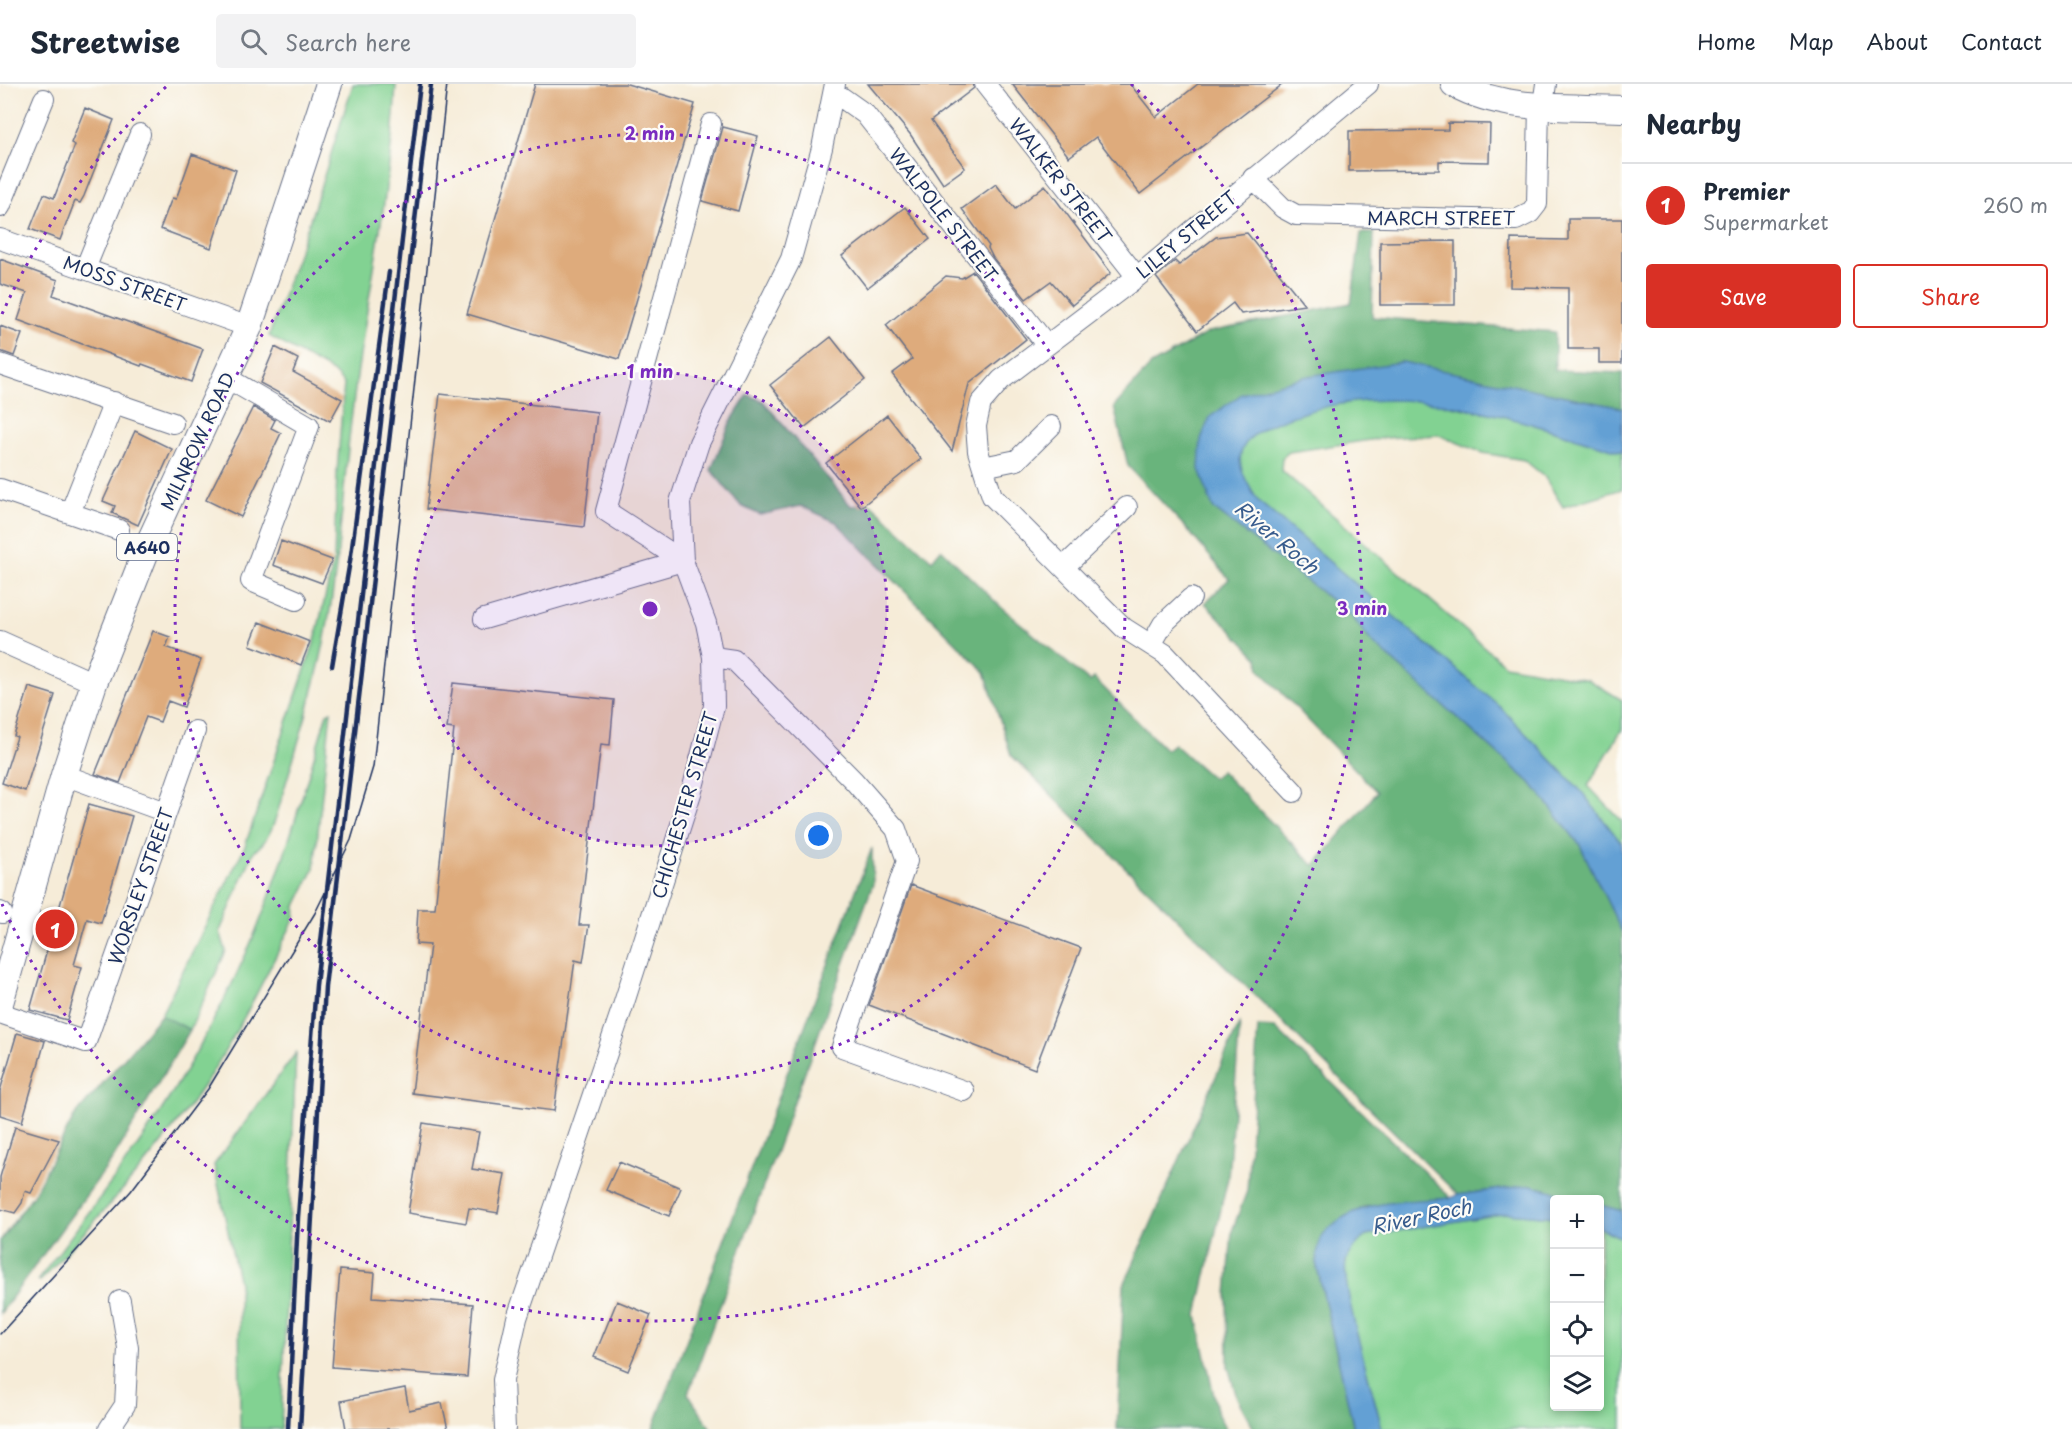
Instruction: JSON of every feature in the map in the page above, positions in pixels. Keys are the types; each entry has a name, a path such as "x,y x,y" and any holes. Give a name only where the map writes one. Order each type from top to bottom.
{"main road":[{"name":"MILNROW ROAD","path":"0,1002 64,775 94,683 150,541 249,327 329,84"},
{"path":"1454,84 1471,93 1503,102 1543,98 1622,109"}],"street":[{"name":"WALKER STREET","path":"985,84 1137,277"},
{"name":"LILEY STREET","path":"1294,792 1165,654 1124,628 992,496 983,467 976,426 981,402 1000,380 1137,277 1368,84"},
{"name":"WALPOLE STREET","path":"835,88 865,114 1046,344"},
{"name":"CHICHESTER STREET","path":"505,1429 503,1380 517,1318 622,1009 693,787 714,706 714,657 706,623 683,561 680,502 699,443 791,259 822,148 835,88"},
{"name":"MARCH STREET","path":"1253,178 1283,208 1296,215 1516,220 1530,213 1537,204 1543,98"},
{"path":"0,207 44,99"},
{"path":"683,561 606,511 711,124"},
{"path":"85,269 140,134"},
{"name":"MOSS STREET","path":"0,239 249,327"},
{"path":"0,364 173,423"},
{"path":"227,378 309,426 251,581 296,600"},
{"path":"70,513 114,402"},
{"path":"983,467 1017,460 1051,426"},
{"path":"0,489 119,530"},
{"path":"1064,567 1127,507"},
{"path":"484,619 683,561"},
{"path":"1151,645 1163,624 1191,598"},
{"path":"0,641 94,683"},
{"path":"714,657 734,660 854,781 896,829 903,844 908,861 842,1047 964,1091"},
{"name":"WORSLEY STREET","path":"0,1013 86,1042 195,731"},
{"path":"64,775 166,812"},
{"path":"109,1429 125,1405 128,1348 120,1301"}],"green space":[{"path":"353,84 396,84 379,237 347,453 330,612 311,696 275,821 261,846 254,851 220,931 226,951 190,1030 161,1015 245,846 315,640 334,560 337,472 344,384 333,372 269,336 311,217"},
{"path":"1361,233 1374,233 1372,317 1555,332 1555,370 1622,373 1622,408 1402,362 1242,394 1213,508 1352,616 1371,641 1533,785 1580,845 1622,932 1622,1211 1604,1206 1604,1195 1567,1195 1531,1185 1458,1195 1011,755 985,672 836,522 801,506 760,515 741,506 711,470 731,421 748,395 763,401 851,506 871,504 932,560 941,549 1001,607 1090,682 1094,678 1166,750 1174,744 1212,778 1221,771 1314,866 1377,792 1260,670 1258,658 1205,603 1229,579 1186,528 1128,466 1114,407 1151,365 1209,332 1351,303"},
{"path":"1419,400 1509,417 1622,452 1622,489 1563,507 1544,476 1524,460 1483,453 1439,435 1384,438 1289,452 1282,458 1281,470 1505,665 1589,680 1622,700 1622,729 1588,786 1622,821 1622,844 1581,791 1497,704 1258,501 1243,475 1239,461 1242,446 1248,438 1272,423 1317,407 1341,402"},
{"path":"331,711 314,869 296,906 295,918 264,980 242,1022 188,1109 106,1209 40,1281 38,1280 156,1119 219,1010 251,943 270,896 327,713"},
{"path":"872,848 873,884 688,1394 711,1429 653,1429"},
{"path":"161,1015 190,1030 114,1157 0,1314 0,1241 33,1195 74,1117"},
{"path":"1240,1022 1228,1178 1197,1315 1218,1415 1226,1429 1117,1429 1124,1285"},
{"path":"1258,1027 1275,1028 1451,1198 1363,1207 1322,1236 1316,1262 1354,1429 1254,1429 1237,1398 1228,1366 1227,1295 1232,1231 1247,1191"},
{"path":"296,1053 281,1429 240,1429 239,1284 214,1165"},
{"path":"1507,1213 1550,1217 1550,1411 1604,1411 1604,1230 1622,1238 1622,1429 1382,1429 1359,1343 1346,1274 1346,1261 1349,1254 1366,1236"}],"water":[{"name":"River Roch","path":"1402,362 1622,408 1622,452 1546,428 1467,408 1428,402 1388,400 1348,403 1309,411 1277,422 1254,435 1246,443 1241,451 1240,460 1245,479 1258,501 1497,704 1581,791 1622,844 1622,932 1580,845 1533,785 1371,641 1352,616 1213,508 1199,469 1201,439 1210,417 1242,394 1308,376"},
{"name":"River Roch","path":"1531,1185 1567,1195 1550,1195 1550,1217 1507,1213 1366,1236 1357,1244 1346,1261 1348,1293 1382,1429 1354,1429 1316,1262 1321,1238 1335,1223 1365,1208 1382,1204 1451,1198 1458,1195"},
{"path":"1604,1206 1622,1211 1622,1238 1604,1230"}],"building":[{"path":"535,84 627,84 695,104 619,359 467,314"},
{"path":"868,84 973,84 974,88 931,121 965,168 943,184 910,134"},
{"path":"1012,84 1130,84 1156,117 1198,84 1283,84 1140,194 1096,137 1069,157"},
{"path":"85,108 114,120 84,196 80,203 75,201 60,240 30,229 44,194 54,198 75,145 71,143"},
{"path":"1448,123 1490,124 1489,162 1439,161 1439,170 1349,171 1349,131 1448,130"},
{"path":"723,127 758,136 738,211 702,201"},
{"path":"192,154 236,170 211,248 160,229 172,198 176,199"},
{"path":"996,184 1015,209 1045,185 1111,273 1072,305 1051,281 1026,299 993,258 989,246 962,209"},
{"path":"905,207 930,239 867,288 842,256"},
{"path":"1568,219 1622,219 1622,363 1599,363 1599,349 1568,349 1568,288 1510,287 1511,239 1568,240"},
{"path":"1247,233 1305,305 1241,314 1233,303 1197,331 1156,277 1175,261 1179,265 1216,237"},
{"path":"1455,241 1455,305 1380,305 1380,242"},
{"path":"0,259 58,280 53,295 203,349 191,382 142,364 141,366 18,320 27,293 0,284"},
{"path":"973,271 1026,339 969,384 952,451 892,374 912,359 886,325 946,276 962,278"},
{"path":"0,326 22,334 14,356 0,351"},
{"path":"831,337 865,380 804,428 770,385"},
{"path":"275,347 298,359 293,372 342,399 330,421 260,383"},
{"path":"440,394 597,412 584,527 426,509"},
{"path":"253,407 275,420 271,428 281,433 241,517 206,500"},
{"path":"887,415 921,459 861,507 826,463"},
{"path":"135,431 172,449 138,525 112,513 115,506 103,501"},
{"path":"281,541 332,560 322,583 273,565"},
{"path":"259,622 310,642 301,665 250,645"},
{"path":"153,631 170,637 166,647 201,660 184,707 168,701 160,722 146,717 120,783 95,774"},
{"path":"453,683 614,700 610,745 601,744 579,925 589,925 583,962 575,960 554,1111 412,1093 430,945 416,944 418,909 435,909 454,729 447,728"},
{"path":"29,687 55,695 25,791 2,783 17,737 14,736"},
{"path":"89,804 132,816 101,923 87,919 74,965 82,967 67,1020 30,1010"},
{"path":"911,885 1081,948 1035,1069 869,1005"},
{"path":"17,1033 45,1041 22,1122 0,1115 0,1091"},
{"path":"423,1123 479,1132 472,1169 505,1174 498,1213 469,1208 466,1223 408,1213"},
{"path":"15,1127 59,1140 31,1193 25,1191 22,1203 15,1213 0,1209 0,1177"},
{"path":"619,1162 681,1188 669,1216 606,1190"},
{"path":"340,1270 375,1273 373,1297 473,1304 467,1377 332,1367"},
{"path":"617,1301 651,1315 628,1371 594,1357"},
{"path":"405,1388 409,1410 442,1403 448,1429 346,1429 341,1401"}],"tram line":[{"path":"0,1334 131,1191 208,1089 315,913 351,840 373,767 447,84"}],"railway":[{"path":"288,1429 298,1217 316,985 420,84"},
{"path":"300,1429 325,987 431,84"},
{"path":"332,666 351,555 389,272"}],"place":[{"name":"Premier","path":"55,929"}]}
